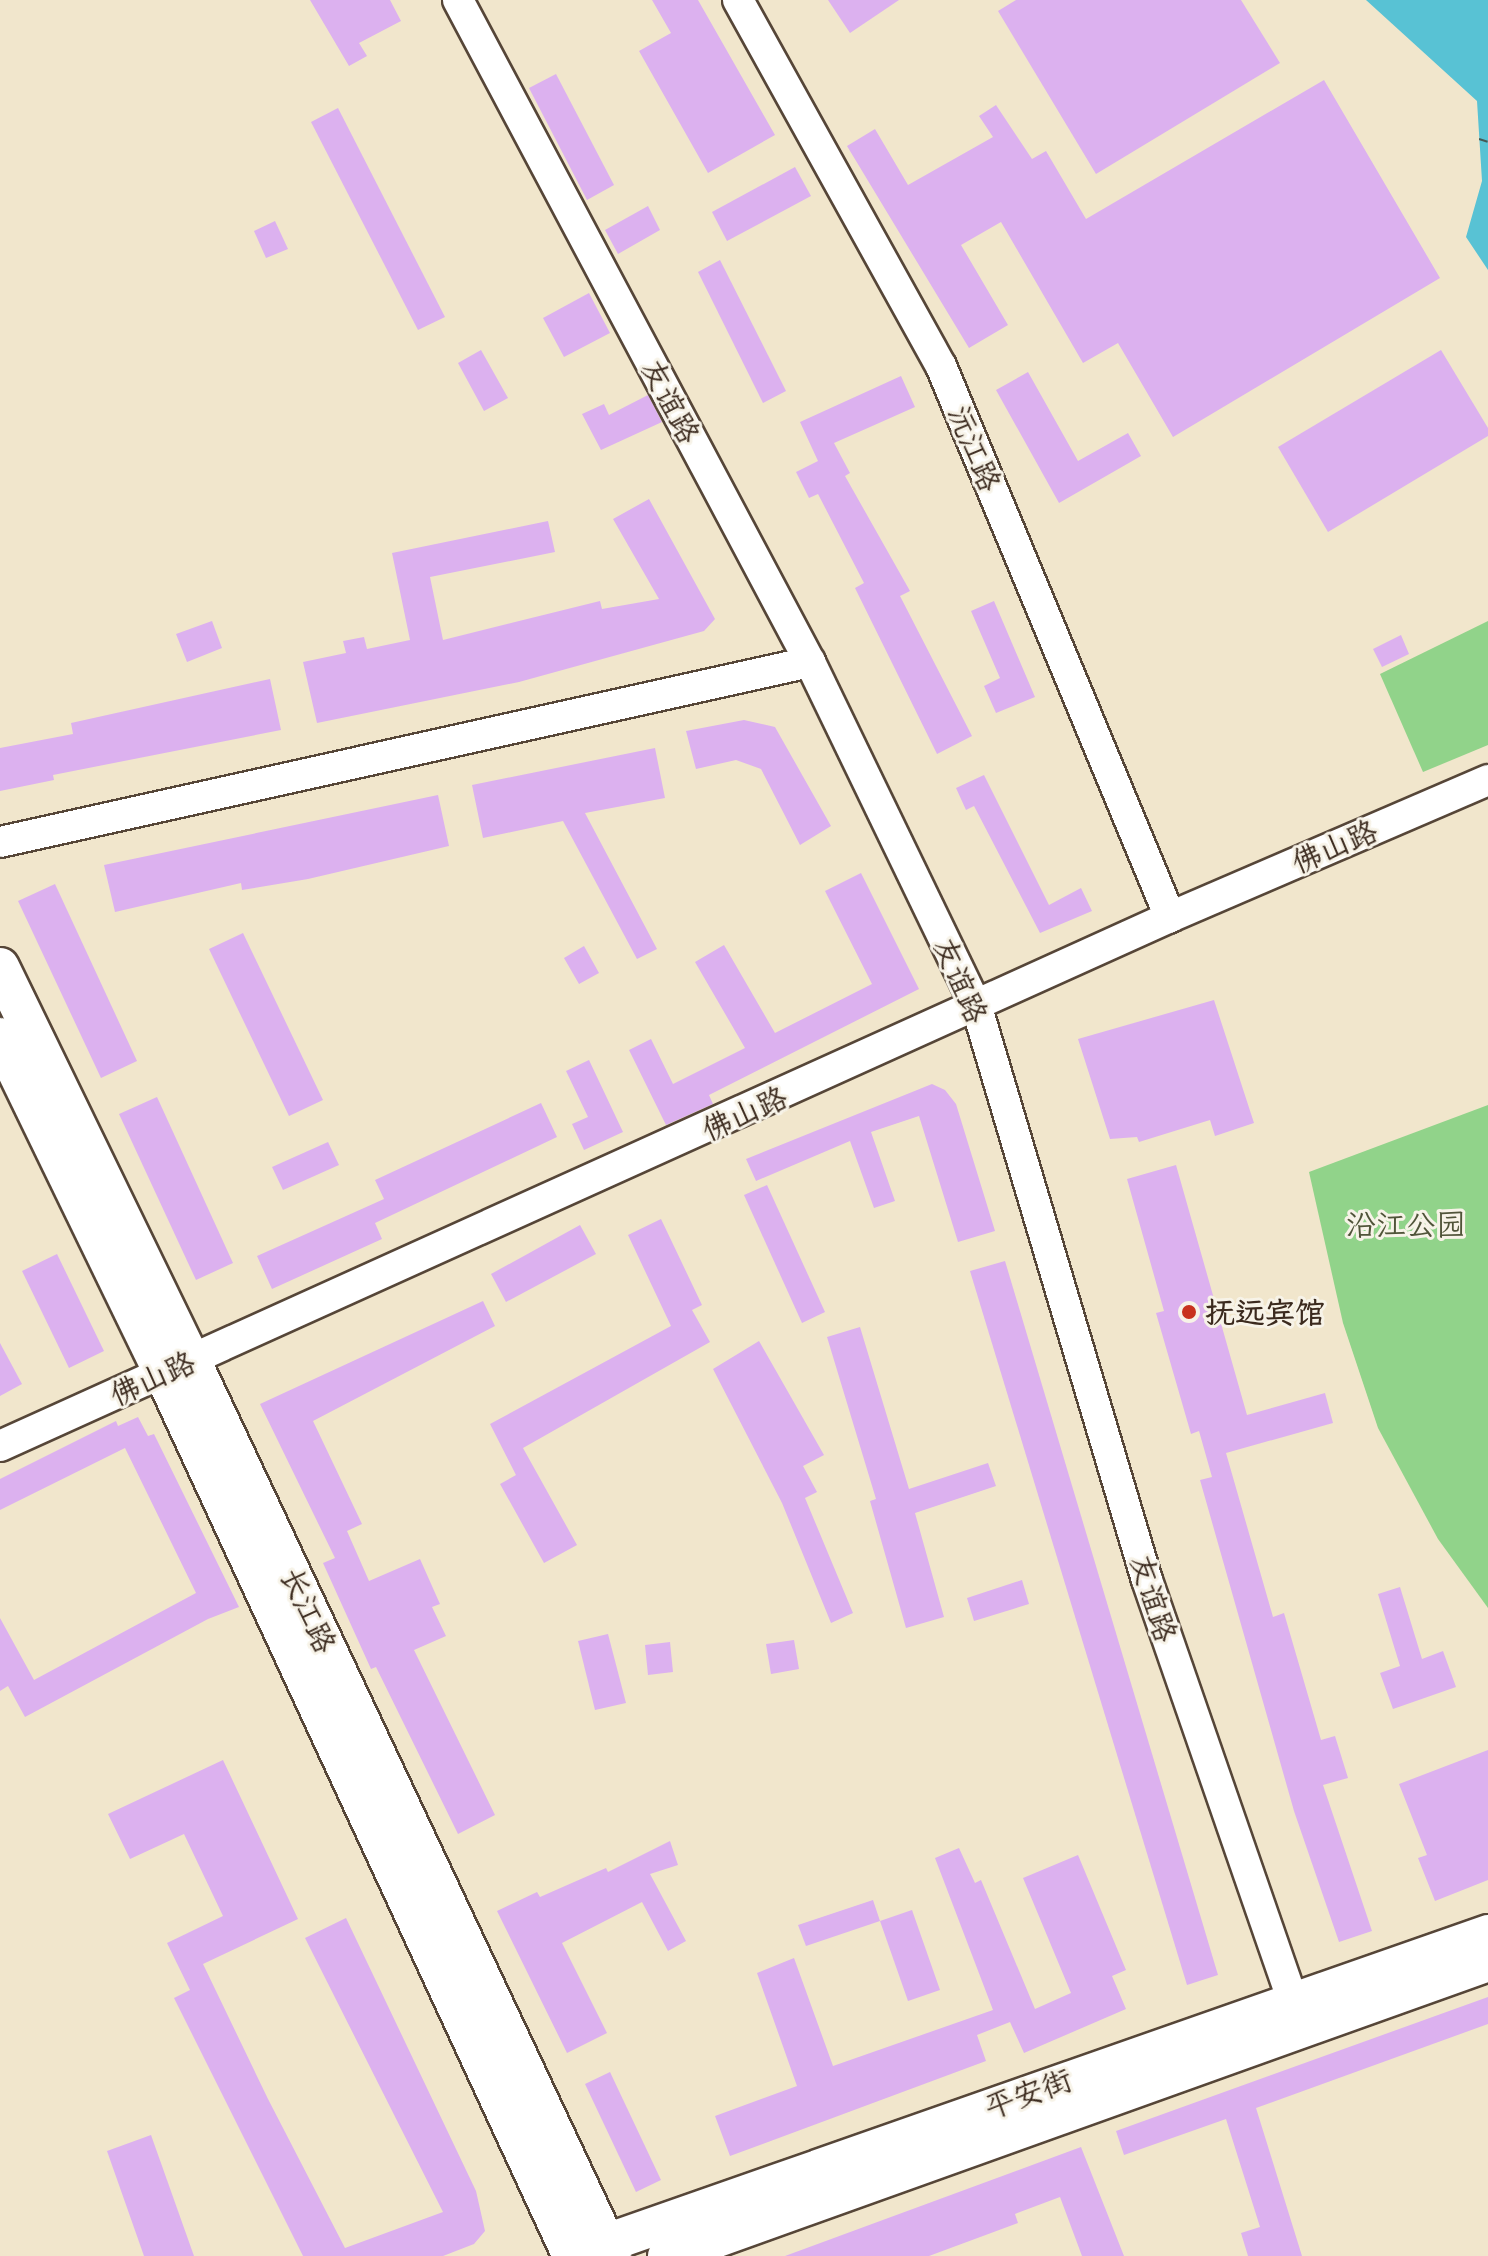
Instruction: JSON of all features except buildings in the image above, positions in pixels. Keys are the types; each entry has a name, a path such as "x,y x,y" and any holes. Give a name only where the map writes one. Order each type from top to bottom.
{"main road":[{"name":"长江路","path":"0,967 177,1366 586,2253"},
{"name":"长江路","path":"0,1037 177,1366"},
{"name":"平安街","path":"667,2256 1298,2013 1488,1934"},
{"name":"平安街","path":"586,2253 1298,2013 1488,1962"}],"street":[{"name":"友谊路","path":"458,0 810,662 977,1008 1147,1580 1298,2013"},
{"name":"沅江路","path":"738,0 941,366 1170,917"},
{"path":"0,842 810,662"},
{"name":"佛山路","path":"0,1446 977,1008 1170,917 1488,780"}],"green space":[{"path":"1488,621 1488,745 1423,772 1380,674"},
{"name":"沿江公园","path":"1488,1105 1488,1608 1438,1539 1378,1428 1343,1323 1309,1172"}],"water":[{"path":"1366,0 1488,0 1488,270 1466,237 1482,181 1477,101"}],"ferry route":[{"path":"1479,139 1488,142"}],"place":[{"name":"抚远宾馆","path":"1189,1312"}]}
